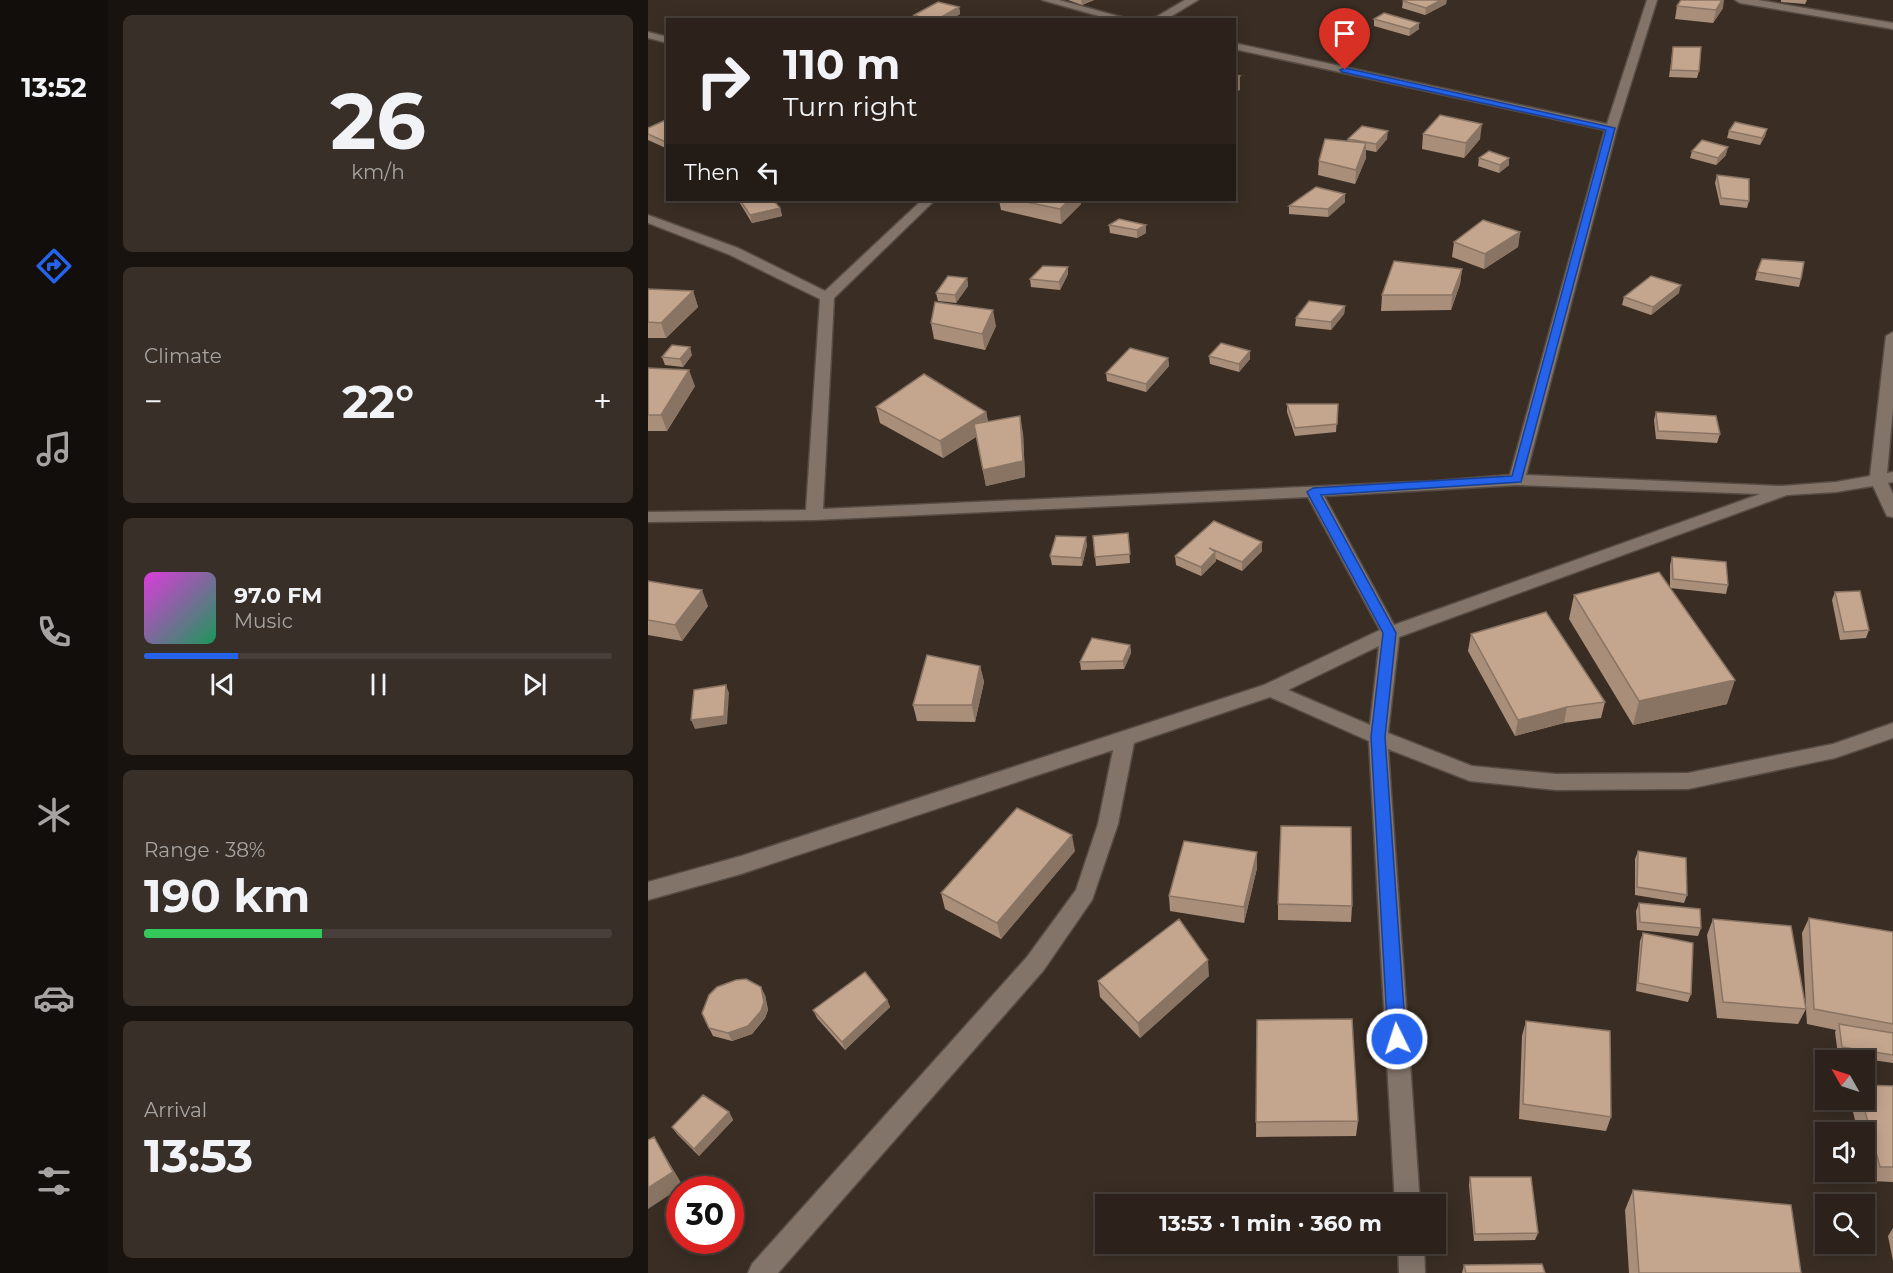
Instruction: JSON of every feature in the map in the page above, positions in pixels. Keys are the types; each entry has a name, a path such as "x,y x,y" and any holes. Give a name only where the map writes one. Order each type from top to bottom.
{"street":[{"path":"1047,0 1119,18"},
{"path":"1160,18 1193,0"},
{"path":"1517,480 1611,128 1652,0"},
{"path":"1740,0 1893,26"},
{"path":"648,35 666,40"},
{"path":"1236,46 1611,128"},
{"path":"814,515 827,297 928,201"},
{"path":"648,219 733,252 827,297"},
{"path":"1893,336 1886,478 1893,512"},
{"path":"648,517 814,515 1313,492 1517,480 1785,490 1836,487 1886,478"},
{"path":"648,891 741,865 1271,690 1390,633 1785,490"},
{"path":"1313,492 1390,633 1378,737 1407,1194"},
{"path":"1271,690 1378,737 1470,773 1556,782 1688,781 1835,751 1893,730"},
{"path":"761,1273 1035,964 1084,894 1108,825 1125,740"},
{"path":"1411,1254 1412,1273"}],"building":[{"path":"1404,0 1441,0 1426,8"},
{"path":"1681,0 1722,0 1716,10 1677,6"},
{"path":"938,2 959,7 940,18 914,15"},
{"path":"1384,13 1419,23 1410,29 1374,19"},
{"path":"1673,47 1701,47 1699,71 1671,70"},
{"path":"1440,115 1482,124 1466,143 1423,134"},
{"path":"666,120 666,142 648,134 648,128"},
{"path":"1735,122 1767,129 1762,138 1729,131"},
{"path":"1362,126 1388,131 1376,144 1348,139"},
{"path":"1325,139 1366,143 1356,170 1319,161"},
{"path":"1702,140 1728,147 1718,158 1692,151"},
{"path":"1489,151 1509,158 1500,165 1479,158"},
{"path":"1717,175 1749,179 1749,201 1721,198"},
{"path":"1316,187 1345,194 1328,209 1289,206"},
{"path":"741,201 774,201 780,208 750,215"},
{"path":"1022,201 1068,201 1060,209"},
{"path":"1119,219 1146,225 1137,230 1109,225"},
{"path":"1483,220 1520,232 1485,254 1454,242"},
{"path":"1762,259 1804,262 1801,279 1757,272"},
{"path":"1394,261 1462,269 1452,295 1382,295"},
{"path":"1043,266 1068,267 1059,282 1030,279"},
{"path":"948,276 967,278 955,295 936,293"},
{"path":"1651,276 1681,285 1653,307 1624,297"},
{"path":"648,289 693,291 661,323 648,322"},
{"path":"1309,301 1345,306 1331,322 1296,318"},
{"path":"935,302 993,310 982,334 931,323"},
{"path":"1221,343 1250,351 1239,364 1209,356"},
{"path":"672,345 690,347 680,359 662,357"},
{"path":"1130,348 1168,358 1146,384 1106,373"},
{"path":"648,368 689,370 661,415 648,415"},
{"path":"924,374 986,412 940,441 876,407"},
{"path":"1287,404 1338,404 1337,424 1295,428"},
{"path":"1656,412 1716,416 1720,434 1658,431"},
{"path":"1020,416 1023,461 983,470 974,424"},
{"path":"1214,521 1262,542 1242,562 1209,548 1215,552 1201,567 1175,556"},
{"path":"1128,533 1130,554 1095,557 1093,536"},
{"path":"1056,536 1086,537 1081,558 1050,556"},
{"path":"1672,557 1726,562 1728,585 1673,579"},
{"path":"1659,572 1735,680 1639,701 1574,595"},
{"path":"648,581 702,590 675,625 648,620"},
{"path":"1860,591 1869,630 1844,632 1835,592"},
{"path":"1546,612 1605,702 1567,707 1518,720 1471,634"},
{"path":"1092,638 1130,645 1123,661 1080,662"},
{"path":"927,655 980,666 972,705 913,705"},
{"path":"726,685 724,716 691,720 694,690"},
{"path":"1017,808 1072,835 997,923 941,893"},
{"path":"1281,826 1351,827 1352,906 1278,904"},
{"path":"1184,841 1257,852 1244,907 1169,896"},
{"path":"1638,851 1686,858 1687,895 1637,887"},
{"path":"1639,903 1700,909 1701,928 1640,922"},
{"path":"1809,918 1893,932 1893,1024 1814,1009"},
{"path":"1179,919 1208,960 1138,1023 1098,981"},
{"path":"1713,919 1791,926 1806,1009 1723,1002"},
{"path":"1643,933 1693,943 1691,994 1638,983"},
{"path":"865,972 887,1000 842,1042 813,1010"},
{"path":"746,979 761,987 764,1002 761,1011 748,1026 728,1033 709,1028 702,1013 709,995 717,987"},
{"path":"1352,1019 1358,1121 1256,1122 1257,1020"},
{"path":"1526,1021 1610,1031 1611,1117 1523,1104"},
{"path":"1839,1024 1893,1033 1893,1055 1875,1052 1875,1050 1842,1047"},
{"path":"1875,1085 1893,1086 1893,1167 1880,1167 1875,1148 1875,1122 1868,1122 1865,1110 1875,1110"},
{"path":"703,1095 729,1112 694,1149 672,1127"},
{"path":"654,1137 673,1172 648,1188 648,1140"},
{"path":"1470,1177 1531,1177 1538,1233 1475,1234"},
{"path":"1633,1190 1791,1205 1801,1273 1639,1273"},
{"path":"1542,1264 1545,1273 1466,1273 1464,1265"}],"route":[{"path":"1345,70 1611,128 1517,480 1313,492 1390,633 1378,737 1397,1039"}]}
